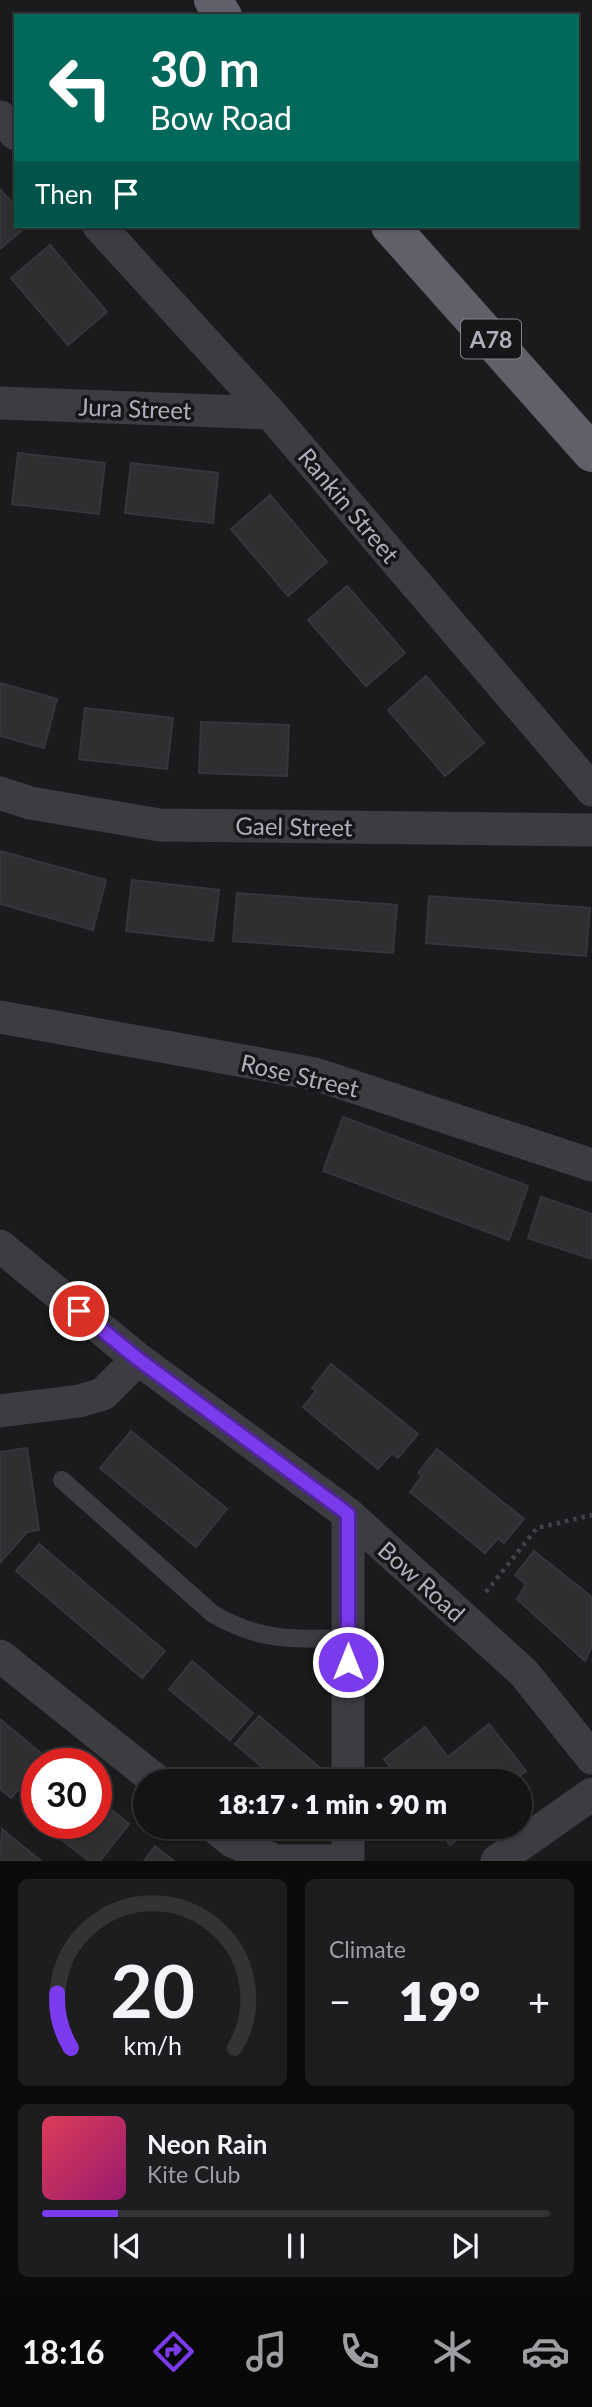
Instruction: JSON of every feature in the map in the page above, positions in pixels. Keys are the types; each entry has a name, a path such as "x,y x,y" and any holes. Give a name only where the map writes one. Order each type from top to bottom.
{"highway":[{"name":"A78","path":"392,228 592,453"}],"street":[{"path":"0,117 14,132"},
{"name":"Rankin Street","path":"101,228 270,413 592,790"},
{"name":"Jura Street","path":"0,403 270,413"},
{"name":"Gael Street","path":"0,793 30,803 160,825 592,830"},
{"name":"Rose Street","path":"0,1017 315,1074 592,1165"},
{"name":"Bow Road","path":"0,1246 138,1359 348,1514 524,1673 592,1758"},
{"path":"0,1411 79,1401 103,1394 138,1359"},
{"path":"348,1514 348,1769"},
{"path":"0,1656 142,1769"},
{"path":"497,1861 592,1794"},
{"path":"230,1839 276,1861 332,1861"},
{"path":"348,1839 348,1861"}],"lane":[{"path":"62,1480 213,1614 231,1625 254,1635 301,1640 348,1638"}],"path":[{"path":"463,1618 537,1528 592,1515"}],"building":[{"path":"0,189 14,205 14,228 25,228 0,249"},
{"path":"50,245 107,312 68,345 11,278"},
{"path":"18,453 105,463 99,514 12,504"},
{"path":"131,463 218,473 213,523 125,513"},
{"path":"270,495 327,562 288,596 231,529"},
{"path":"347,586 405,653 366,686 308,620"},
{"path":"426,676 484,743 445,776 388,710"},
{"path":"0,683 57,699 44,748 0,736"},
{"path":"85,708 173,718 167,769 79,759"},
{"path":"201,722 289,725 287,776 199,773"},
{"path":"0,851 106,880 93,930 0,904"},
{"path":"132,880 219,890 213,941 126,931"},
{"path":"237,893 397,905 393,953 233,941"},
{"path":"429,896 590,908 586,956 426,943"},
{"path":"343,1117 528,1186 509,1240 323,1171"},
{"path":"541,1197 592,1214 592,1259 528,1238"},
{"path":"331,1364 418,1434 398,1458 392,1453 378,1469 303,1407 316,1391 312,1388"},
{"path":"131,1431 227,1509 196,1547 100,1468"},
{"path":"27,1448 39,1530 27,1532 0,1563 0,1452"},
{"path":"437,1449 524,1519 504,1543 498,1538 485,1553 410,1492 422,1476 418,1473"},
{"path":"39,1544 165,1651 142,1678 16,1571"},
{"path":"534,1551 592,1597 592,1646 585,1661 517,1599 526,1584 515,1575"},
{"path":"192,1661 253,1713 230,1740 169,1689"},
{"path":"259,1716 320,1768 265,1769 235,1744"},
{"path":"0,1719 35,1748 21,1748 21,1786 11,1798 0,1789"},
{"path":"489,1724 524,1769 391,1769 384,1759 425,1727 448,1757"},
{"path":"112,1810 129,1824 100,1861 89,1861 60,1839 112,1839"},
{"path":"2,1829 41,1861 0,1861"},
{"path":"445,1839 458,1839 450,1845"},
{"path":"155,1846 174,1861 144,1861"}],"route":[{"path":"79,1311 138,1359 348,1514 348,1662"}]}
